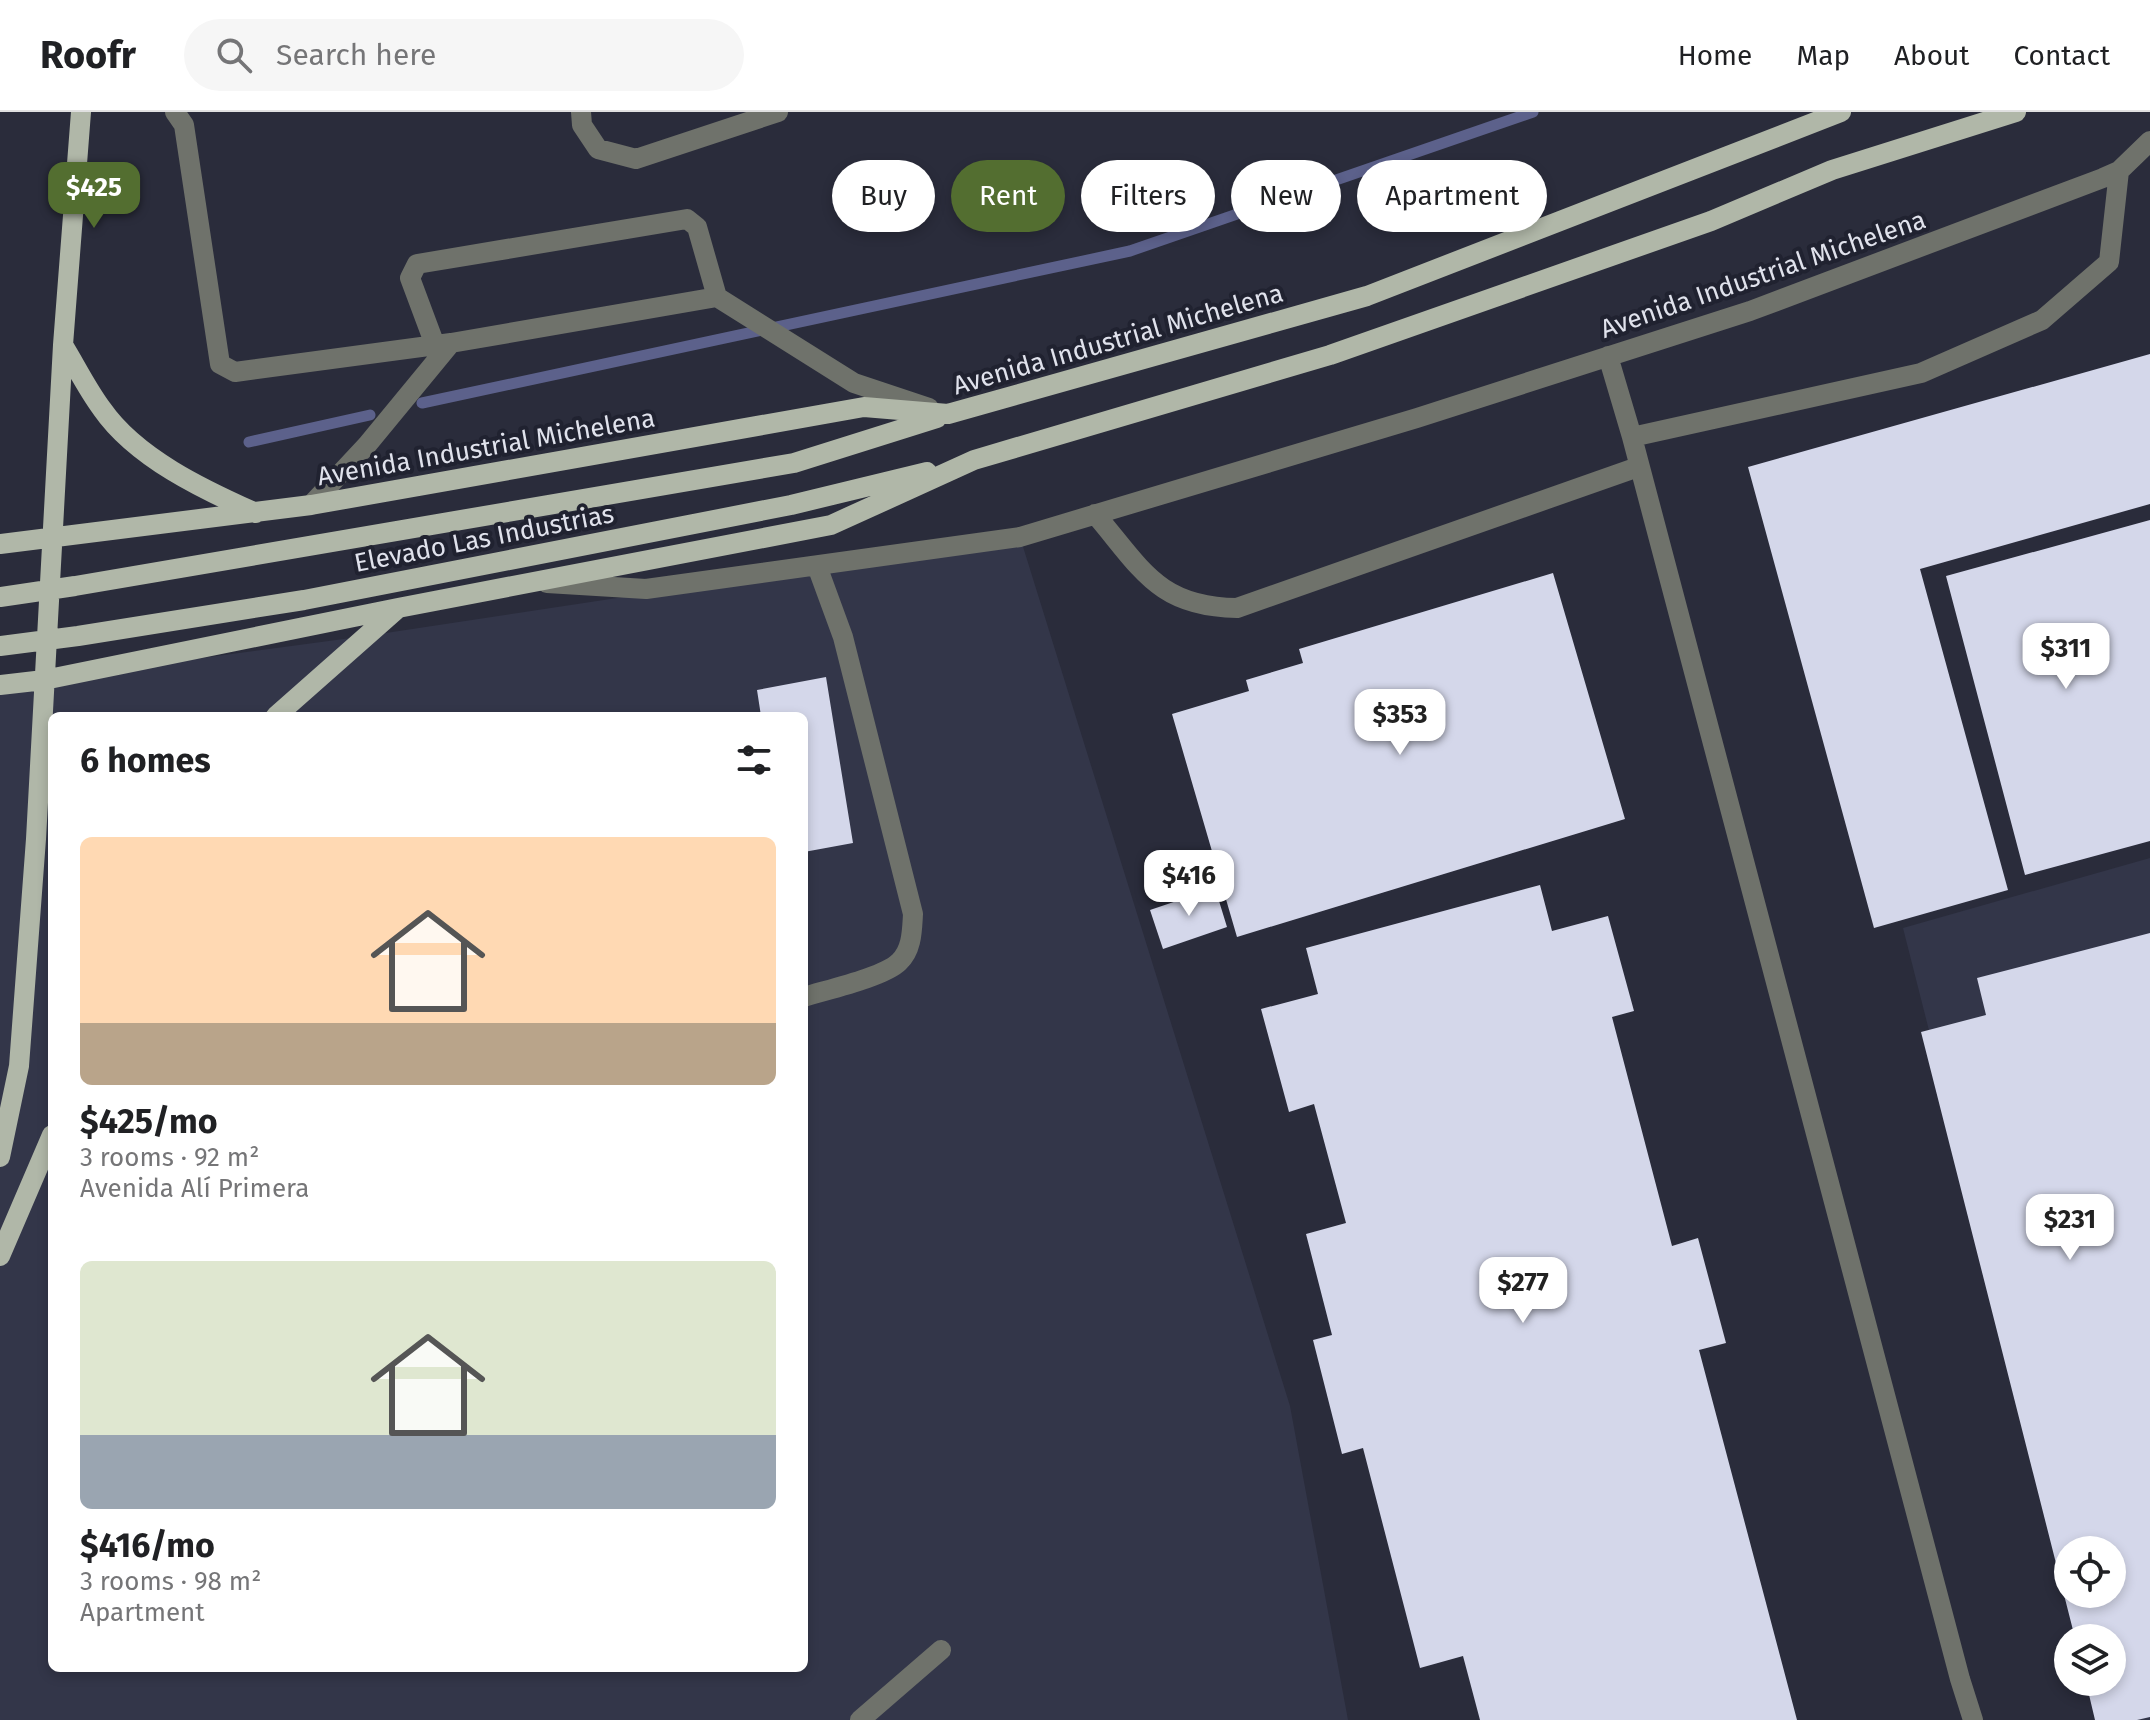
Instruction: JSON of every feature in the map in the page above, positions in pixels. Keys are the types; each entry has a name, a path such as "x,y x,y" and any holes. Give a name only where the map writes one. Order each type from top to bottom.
{"main road":[{"path":"0,1157 19,1066 36,839 63,345 81,112"},
{"name":"Avenida Industrial Michelena","path":"0,544 311,505 864,407 948,414 1367,296 1841,112"},
{"name":"Avenida Industrial Michelena","path":"0,685 44,680 831,525 974,460 1330,355 1711,221 1832,170 2016,112"},
{"path":"63,345 103,412 128,436 155,459 200,488 256,513"},
{"name":"Elevado Las Industrias","path":"0,597 794,463 948,414"},
{"name":"Elevado Las Industrias","path":"0,646 304,600 824,497 974,460"},
{"path":"281,712 398,608"},
{"path":"0,1256 48,1144"}],"street":[{"path":"175,112 184,125 220,364 235,372 443,344 717,297 854,383 948,414"},
{"path":"581,112 582,125 598,149 636,159 778,112"},
{"name":"Avenida Industrial Michelena","path":"535,582 646,589 1020,537 1417,418 1750,311 2119,171 2150,141"},
{"path":"1632,437 1921,373 2042,320 2109,262 2119,171"},
{"path":"443,344 410,278 417,264 687,219 697,227 717,297"},
{"path":"311,505 367,445 443,344"},
{"path":"1608,356 1973,1720"},
{"path":"1095,514 1157,586 1177,599 1208,608 1237,608 1638,467"},
{"path":"808,996 885,971 900,961 911,942 913,914 843,637 817,566"},
{"path":"860,1720 941,1650"}],"shaded area":[{"path":"1020,537 1290,1406 1348,1720 0,1720 0,685 366,636"},
{"path":"2150,858 2150,1720 2104,1720 2109,1696 2126,1696 2126,1624 2112,1624 2112,1608 2126,1608 2126,1536 2057,1536 1903,928"}],"building":[{"path":"2150,354 2150,504 1920,569 2008,890 1874,928 1748,467"},
{"path":"2150,520 2150,841 2025,875 1946,576"},
{"path":"1553,573 1625,819 1237,937 1172,714 1249,691 1246,680 1303,663 1299,649"},
{"path":"826,677 853,843 808,851 808,712 760,712 757,690"},
{"path":"1540,885 1552,931 1608,916 1634,1011 1612,1017 1672,1246 1698,1238 1726,1343 1699,1350 1797,1720 1480,1720 1463,1656 1420,1668 1363,1448 1342,1454 1313,1340 1332,1335 1306,1234 1346,1223 1314,1104 1289,1112 1261,1009 1318,994 1306,948"},
{"path":"1215,888 1227,927 1163,949 1150,910"},
{"path":"2150,933 2150,1717 2137,1720 2095,1720 2089,1696 2126,1696 2126,1624 2071,1624 2067,1608 2126,1608 2126,1536 2054,1536 2054,1555 1921,1032 1986,1015 1977,978"}],"waterway":[{"path":"422,403 1130,251 1533,112"},
{"path":"249,442 370,415"}]}
